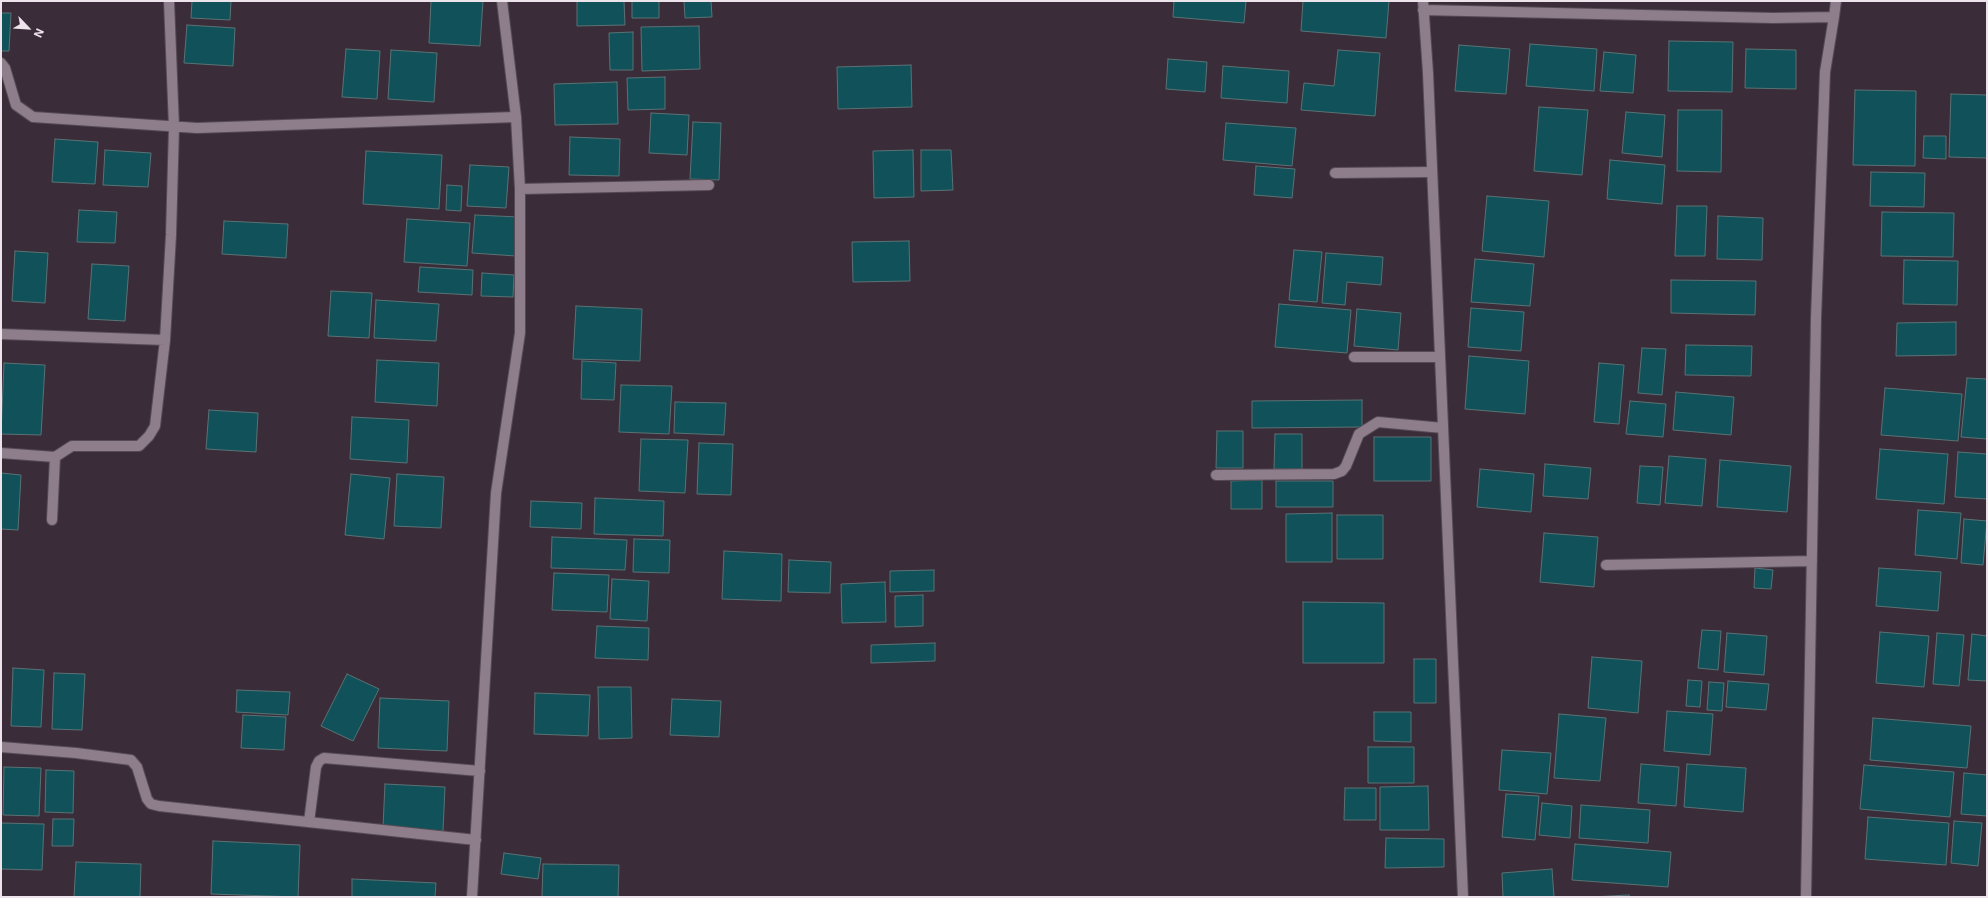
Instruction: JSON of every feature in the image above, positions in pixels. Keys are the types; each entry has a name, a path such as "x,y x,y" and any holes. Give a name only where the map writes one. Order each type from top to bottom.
{"street":[{"path":"1,453 54,457 72,446 134,447 144,441 155,426 165,340 171,235 174,127 169,1"},
{"path":"472,897 496,493 520,333 520,189 516,117 502,1"},
{"path":"1806,897 1816,318 1825,72 1836,1"},
{"path":"1463,897 1432,172 1423,6 1765,18 1834,16"},
{"path":"1,63 16,105 33,118 174,127 516,117"},
{"path":"1335,174 1432,172"},
{"path":"520,189 709,185"},
{"path":"1,334 165,340"},
{"path":"1354,357 1440,357"},
{"path":"1216,475 1334,474 1342,471 1346,466 1359,434 1378,422 1443,428"},
{"path":"52,520 54,457"},
{"path":"1606,566 1812,561"},
{"path":"1,747 76,753 131,760 138,767 147,799 155,805 476,840"},
{"path":"309,822 316,767 319,761 324,758 480,772"}],"building":[{"path":"192,1 231,1 230,20 191,18"},
{"path":"431,1 483,1 480,46 429,43"},
{"path":"577,1 624,1 625,25 577,26"},
{"path":"632,1 659,1 659,18 632,18"},
{"path":"684,1 711,1 712,17 685,18"},
{"path":"1174,1 1246,1 1244,23 1173,17"},
{"path":"1303,1 1389,1 1386,38 1301,31"},
{"path":"1,13 11,13 9,51 1,51"},
{"path":"187,25 235,28 233,66 184,63"},
{"path":"699,26 700,69 642,71 641,27"},
{"path":"633,32 633,70 610,70 609,33"},
{"path":"1669,41 1733,42 1732,92 1668,91"},
{"path":"1530,44 1597,49 1594,91 1526,86"},
{"path":"1459,45 1510,49 1506,94 1455,91"},
{"path":"346,49 380,51 377,99 342,97"},
{"path":"1746,49 1796,50 1796,89 1745,88"},
{"path":"391,50 437,53 434,102 388,99"},
{"path":"1338,50 1380,53 1375,116 1301,110 1304,83 1334,86"},
{"path":"1604,52 1636,55 1633,93 1600,91"},
{"path":"1168,59 1207,62 1205,92 1166,89"},
{"path":"911,65 912,107 838,109 837,67"},
{"path":"1223,66 1289,71 1287,103 1221,98"},
{"path":"665,77 665,109 628,110 627,78"},
{"path":"617,82 618,124 555,125 554,84"},
{"path":"1855,90 1916,91 1915,166 1853,165"},
{"path":"1951,94 1987,95 1987,158 1949,157"},
{"path":"1539,107 1588,110 1582,175 1534,171"},
{"path":"1678,110 1722,110 1721,172 1677,171"},
{"path":"1626,112 1665,115 1662,157 1622,153"},
{"path":"651,113 689,115 687,155 649,153"},
{"path":"693,122 721,123 719,180 690,179"},
{"path":"1226,123 1296,128 1292,166 1223,160"},
{"path":"1924,136 1946,136 1946,159 1923,158"},
{"path":"570,137 620,139 619,176 569,175"},
{"path":"55,139 98,142 95,184 52,182"},
{"path":"105,150 151,153 148,187 103,185"},
{"path":"913,150 914,197 874,198 873,151"},
{"path":"921,150 951,150 953,190 921,191"},
{"path":"366,151 442,155 439,209 363,204"},
{"path":"1610,160 1665,165 1662,204 1607,199"},
{"path":"470,165 509,167 506,208 467,206"},
{"path":"1256,166 1295,169 1292,198 1254,195"},
{"path":"1871,172 1925,173 1924,207 1870,206"},
{"path":"447,185 462,186 461,211 446,210"},
{"path":"1487,196 1549,201 1544,257 1482,251"},
{"path":"1677,206 1707,206 1705,256 1675,256"},
{"path":"79,210 117,212 115,243 77,242"},
{"path":"1882,212 1954,213 1953,257 1881,256"},
{"path":"475,215 519,217 516,256 472,253"},
{"path":"1718,216 1763,218 1762,260 1717,259"},
{"path":"407,219 470,223 467,266 404,262"},
{"path":"224,221 288,224 286,258 222,254"},
{"path":"909,241 910,281 853,282 852,242"},
{"path":"1294,250 1322,252 1317,302 1289,300"},
{"path":"15,251 48,253 45,303 12,301"},
{"path":"1326,253 1383,257 1381,285 1347,282 1345,305 1322,303"},
{"path":"1475,259 1534,264 1530,306 1471,302"},
{"path":"1904,260 1958,261 1957,305 1903,304"},
{"path":"92,264 129,266 125,321 88,319"},
{"path":"420,267 473,270 472,295 418,292"},
{"path":"482,273 514,275 513,297 481,296"},
{"path":"1671,280 1756,281 1755,315 1671,313"},
{"path":"331,291 372,293 369,338 328,336"},
{"path":"376,300 439,304 436,341 374,338"},
{"path":"1279,304 1351,310 1347,353 1275,347"},
{"path":"576,306 642,309 640,361 573,359"},
{"path":"1471,308 1524,312 1521,351 1468,347"},
{"path":"1357,309 1401,313 1398,350 1354,346"},
{"path":"1956,322 1956,355 1896,356 1897,323"},
{"path":"1686,345 1752,346 1751,376 1685,375"},
{"path":"1642,348 1666,349 1662,395 1638,393"},
{"path":"1469,356 1529,361 1525,414 1465,409"},
{"path":"377,360 439,363 437,406 375,402"},
{"path":"582,361 616,363 614,400 581,399"},
{"path":"4,363 45,365 41,435 1,434"},
{"path":"1599,363 1624,365 1619,424 1594,422"},
{"path":"1967,378 1987,379 1987,439 1961,437"},
{"path":"621,385 672,386 669,434 619,432"},
{"path":"1885,388 1962,394 1958,441 1881,435"},
{"path":"1676,392 1734,397 1731,435 1673,430"},
{"path":"1362,400 1362,427 1252,428 1252,401"},
{"path":"1630,401 1666,404 1663,437 1626,434"},
{"path":"675,402 726,403 724,435 674,433"},
{"path":"209,410 258,413 256,452 206,449"},
{"path":"352,417 409,420 407,463 350,459"},
{"path":"1217,431 1243,431 1243,468 1216,468"},
{"path":"1275,434 1302,434 1302,469 1274,469"},
{"path":"1374,437 1431,437 1431,481 1374,481"},
{"path":"641,439 688,440 685,493 639,491"},
{"path":"699,443 733,444 731,495 697,494"},
{"path":"1880,449 1948,454 1944,504 1876,499"},
{"path":"1958,452 1987,454 1987,499 1955,497"},
{"path":"1669,456 1706,459 1702,506 1665,503"},
{"path":"1720,460 1791,466 1787,512 1717,507"},
{"path":"1545,464 1591,468 1588,499 1543,496"},
{"path":"1640,466 1663,467 1660,505 1637,503"},
{"path":"1480,469 1534,474 1531,512 1477,507"},
{"path":"1,473 21,475 18,530 1,529"},
{"path":"351,474 390,478 384,539 345,535"},
{"path":"397,474 444,477 441,528 394,526"},
{"path":"1262,480 1262,509 1231,509 1231,481"},
{"path":"1276,481 1333,481 1333,507 1276,507"},
{"path":"595,498 664,501 663,536 594,534"},
{"path":"531,501 582,503 581,529 530,527"},
{"path":"1918,510 1961,513 1957,559 1915,555"},
{"path":"1332,513 1332,562 1286,562 1286,514"},
{"path":"1337,515 1383,515 1383,559 1337,559"},
{"path":"1964,519 1987,521 1983,565 1961,563"},
{"path":"1544,533 1598,537 1594,587 1540,582"},
{"path":"552,537 627,540 625,570 551,568"},
{"path":"634,539 670,540 669,573 633,572"},
{"path":"724,551 782,554 781,601 722,599"},
{"path":"789,560 831,562 830,593 788,592"},
{"path":"1755,568 1773,570 1771,589 1754,588"},
{"path":"1879,568 1941,572 1938,611 1876,606"},
{"path":"934,570 934,591 890,592 890,571"},
{"path":"554,573 609,575 607,612 552,610"},
{"path":"612,579 649,581 647,621 610,619"},
{"path":"885,582 886,622 842,623 841,584"},
{"path":"923,595 923,626 895,627 895,596"},
{"path":"1303,602 1384,603 1384,663 1303,663"},
{"path":"597,626 649,628 648,660 595,658"},
{"path":"1702,630 1721,631 1718,670 1698,668"},
{"path":"1880,632 1929,636 1924,687 1876,683"},
{"path":"1727,633 1767,636 1764,675 1724,672"},
{"path":"1937,633 1964,635 1959,686 1933,684"},
{"path":"1972,634 1987,636 1987,681 1968,680"},
{"path":"935,643 935,661 871,663 871,645"},
{"path":"1592,657 1642,661 1638,713 1588,708"},
{"path":"1414,659 1436,659 1436,703 1414,703"},
{"path":"13,668 44,670 41,727 11,726"},
{"path":"54,673 85,674 82,730 52,729"},
{"path":"347,674 379,689 353,741 321,726"},
{"path":"1688,680 1702,681 1700,707 1686,706"},
{"path":"1728,681 1769,684 1766,710 1726,707"},
{"path":"1709,682 1724,683 1722,711 1707,710"},
{"path":"598,687 631,687 632,738 599,739"},
{"path":"237,690 290,692 288,715 236,712"},
{"path":"535,693 590,695 588,736 534,734"},
{"path":"380,698 449,701 447,751 378,748"},
{"path":"672,699 721,701 719,737 670,735"},
{"path":"1667,711 1713,714 1710,755 1664,751"},
{"path":"1374,712 1411,712 1411,742 1374,741"},
{"path":"1559,714 1606,718 1600,781 1554,778"},
{"path":"243,715 286,717 284,750 241,748"},
{"path":"1873,718 1971,726 1967,768 1870,760"},
{"path":"1368,747 1414,747 1414,783 1368,783"},
{"path":"1502,750 1551,753 1547,794 1499,790"},
{"path":"1641,764 1679,767 1676,806 1638,803"},
{"path":"1687,764 1746,768 1743,812 1684,807"},
{"path":"1864,765 1954,772 1950,817 1860,809"},
{"path":"4,767 41,768 39,816 3,815"},
{"path":"46,770 74,771 73,813 45,812"},
{"path":"1964,773 1987,775 1987,816 1961,814"},
{"path":"385,784 445,787 443,831 383,827"},
{"path":"1428,786 1429,830 1380,830 1380,787"},
{"path":"1345,788 1376,788 1376,820 1344,820"},
{"path":"1506,794 1539,796 1535,840 1502,837"},
{"path":"1542,803 1572,806 1570,838 1539,835"},
{"path":"1581,805 1650,810 1648,843 1579,838"},
{"path":"1868,817 1949,823 1946,865 1865,859"},
{"path":"53,819 74,819 73,846 52,846"},
{"path":"1954,821 1982,823 1978,866 1951,863"},
{"path":"1,823 44,824 42,870 1,869"},
{"path":"1386,838 1444,839 1444,867 1385,868"},
{"path":"213,841 300,845 298,897 211,894"},
{"path":"1575,844 1671,852 1668,887 1572,880"},
{"path":"504,853 541,858 538,879 501,874"},
{"path":"76,862 141,864 140,897 74,897"},
{"path":"543,864 619,865 618,897 542,897"},
{"path":"1552,869 1554,897 1503,897 1502,873"},
{"path":"352,879 436,883 435,897 352,897"},
{"path":"1629,895 1629,897 1591,897"}]}
